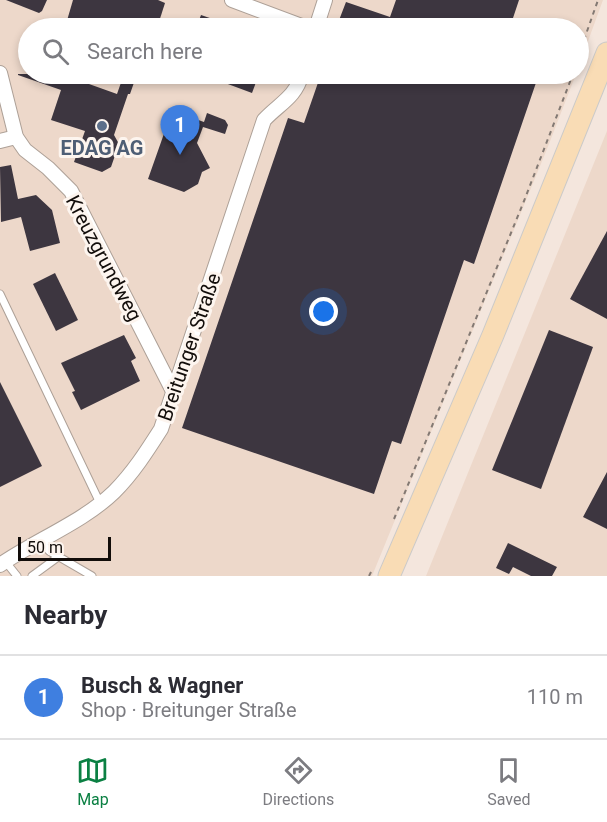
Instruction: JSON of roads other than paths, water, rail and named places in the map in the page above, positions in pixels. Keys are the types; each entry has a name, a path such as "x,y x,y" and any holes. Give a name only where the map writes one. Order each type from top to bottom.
{"main road":[{"path":"382,571 493,335 607,53"}],"street":[{"path":"232,0 280,18"},
{"path":"319,18 325,0"},
{"name":"Kreuzgrundweg","path":"0,73 16,137 25,150 48,168 71,191 174,393"},
{"name":"Breitunger Straße","path":"2,563 112,494 136,468 161,429 264,120 277,106 289,99 299,84"},
{"path":"0,141 16,137"}],"lane":[{"path":"0,294 100,503"},
{"path":"40,541 48,551 92,576"},
{"path":"32,576 58,557"},
{"path":"2,563 17,576"}],"place":[{"name":"EDAG AG","path":"102,126"},
{"name":"Busch & Wagner","path":"180,155"}]}
